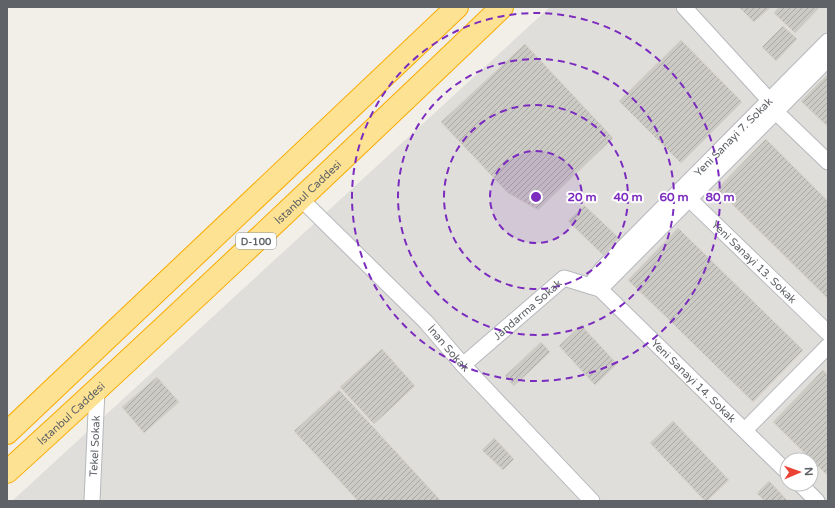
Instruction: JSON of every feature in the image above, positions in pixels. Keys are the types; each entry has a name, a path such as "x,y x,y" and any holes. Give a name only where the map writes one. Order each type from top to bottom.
{"highway":[{"name":"D-100","path":"7,433 457,7"},
{"name":"İstanbul Caddesi","path":"7,472 302,199 502,7"}],"street":[{"path":"684,7 772,106 828,162"},
{"name":"Yeni Sanayi 7. Sokak","path":"595,287 772,106 828,41"},
{"name":"Yeni Sanayi 7. Sokak","path":"772,106 828,59"},
{"name":"Yeni Sanayi 13. Sokak","path":"685,195 828,333"},
{"name":"İnan Sokak","path":"302,199 426,322 463,365 592,501"},
{"name":"Jandarma Sokak","path":"463,365 564,278 595,287"},
{"name":"Yeni Sanayi 14. Sokak","path":"595,287 779,464"},
{"path":"745,430 828,346"},
{"name":"Tekel Sokak","path":"92,501 97,390"},
{"path":"808,492 817,501"}],"shaded area":[{"path":"550,7 828,7 828,501 12,501"}],"building":[{"path":"739,7 771,7 754,22"},
{"path":"779,7 820,7 795,33 774,13"},
{"path":"783,26 797,39 776,61 762,47"},
{"path":"681,40 742,102 681,163 619,101"},
{"path":"525,44 613,138 538,210 508,193 441,122"},
{"path":"828,74 828,127 801,101"},
{"path":"766,139 828,201 828,299 717,189"},
{"path":"584,205 619,238 603,255 568,221"},
{"path":"678,228 803,350 753,402 628,280"},
{"path":"581,325 617,364 595,385 559,346"},
{"path":"541,342 550,352 514,386 505,376"},
{"path":"382,349 415,386 374,424 340,387"},
{"path":"823,370 828,375 828,476 819,467 819,452 804,452 773,422"},
{"path":"157,377 179,402 144,433 122,407"},
{"path":"339,390 441,501 358,501 294,431"},
{"path":"673,421 729,480 707,501 705,501 650,443"},
{"path":"494,438 514,459 503,470 482,450"},
{"path":"769,481 788,501 764,501 757,493"}]}
